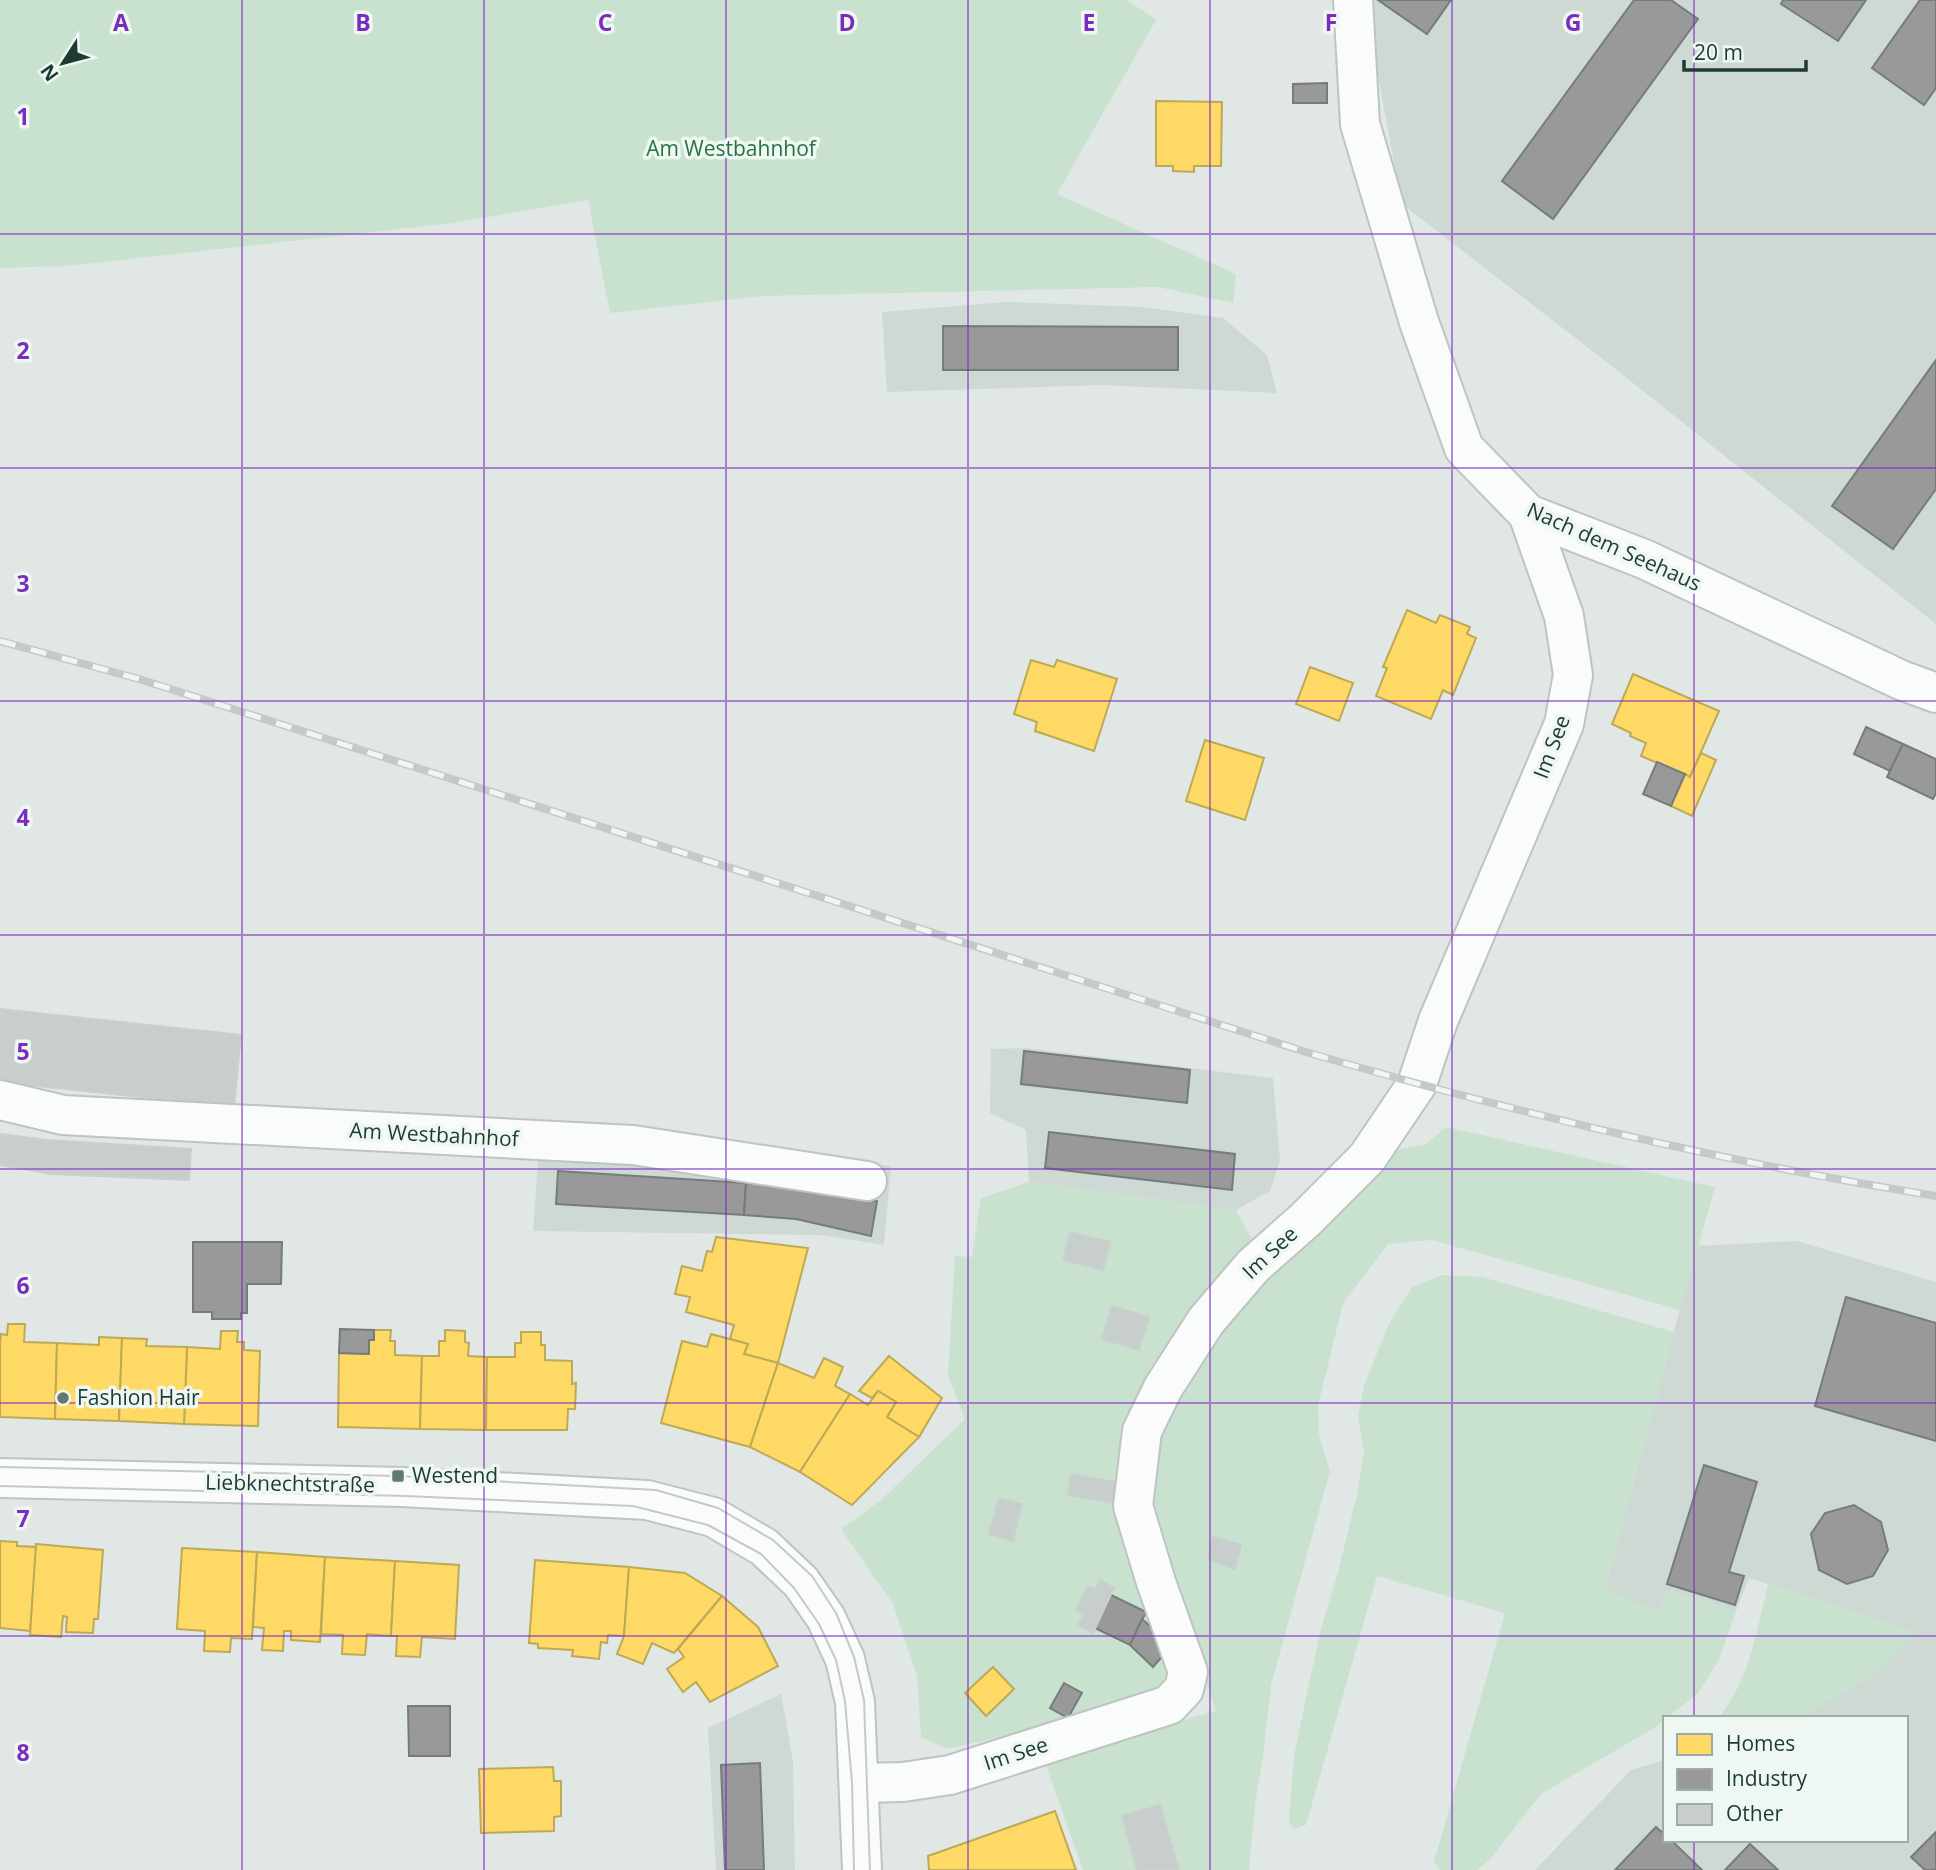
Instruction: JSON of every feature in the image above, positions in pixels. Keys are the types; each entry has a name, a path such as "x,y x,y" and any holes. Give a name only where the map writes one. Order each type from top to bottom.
{"street":[{"name":"Nach dem Seehaus","path":"1353,0 1360,124 1419,322 1464,448 1528,514 1644,559 1900,680 1936,693"},
{"name":"Im See","path":"860,1783 903,1782 950,1775 1169,1705 1184,1689 1188,1672 1133,1506 1142,1431 1163,1388 1206,1321 1253,1266 1305,1220 1367,1158 1417,1084 1438,1021 1564,724 1573,675 1564,616 1528,514"},
{"name":"Am Westbahnhof","path":"0,1100 63,1115 633,1145 867,1181"},
{"name":"Liebknechtstraße","path":"0,1478 402,1487 648,1500 713,1517 764,1547 801,1582 826,1618 845,1659 855,1702 862,1870"}],"shaded area":[{"path":"1370,0 1936,0 1936,624 1613,367 1402,204 1373,49"},
{"path":"1006,302 1143,307 1223,318 1267,355 1277,393 1102,385 887,392 882,312"},
{"path":"1025,1048 1273,1078 1280,1161 1270,1191 1236,1210 1029,1182 1026,1130 990,1113 991,1049"},
{"path":"539,1150 891,1166 884,1245 821,1235 533,1231"},
{"path":"1797,1241 1936,1282 1936,1870 1535,1870 1631,1770 1663,1761 1663,1842 1908,1842 1908,1716 1801,1716 1868,1678 1916,1633 1749,1578 1736,1611 1667,1590 1660,1613 1605,1589 1697,1246"},
{"path":"781,1694 793,1762 795,1870 716,1870 708,1728"}],"green space":[{"name":"Am Westbahnhof","path":"0,0 1127,0 1156,20 1057,194 1236,274 1233,303 1158,287 762,296 610,313 588,200 453,223 68,266 0,268"},
{"path":"1446,1127 1715,1187 1680,1310 1432,1240 1388,1244 1343,1303 1318,1406 1319,1435 1330,1471 1271,1685 1249,1870 1083,1870 1043,1757 1216,1711 1160,1538 1149,1472 1161,1426 1182,1384 1274,1263 1375,1165 1398,1149 1425,1145"},
{"path":"1029,1182 1236,1210 1260,1254 1129,1451 1176,1651 1164,1685 1065,1723 947,1749 921,1737 917,1676 893,1604 841,1529 880,1501 965,1419 948,1375 955,1256 972,1257 981,1198"},
{"path":"1442,1275 1482,1277 1674,1332 1605,1589 1659,1612 1667,1590 1736,1611 1719,1660 1698,1693 1669,1716 1663,1716 1663,1721 1654,1728 1541,1794 1492,1857 1477,1870 1440,1870 1434,1862 1505,1613 1377,1576 1306,1825 1293,1829 1289,1822 1294,1755 1320,1632 1356,1499 1364,1452 1358,1417 1364,1385 1389,1324 1412,1287"},
{"path":"1768,1584 1917,1633 1868,1678 1803,1716 1720,1716 1729,1704 1745,1672"}],"building: Homes":[{"path":"1156,101 1222,102 1221,166 1194,166 1194,172 1173,171 1173,166 1156,166"},
{"path":"1407,610 1436,623 1440,615 1470,627 1467,634 1476,638 1453,695 1443,690 1431,719 1376,696 1387,668 1383,667"},
{"path":"1031,660 1054,667 1057,660 1117,679 1094,751 1035,731 1037,722 1014,714"},
{"path":"1310,667 1353,683 1339,721 1296,704"},
{"path":"1633,674 1719,711 1690,777 1641,756 1646,743 1612,724"},
{"path":"1205,740 1264,758 1245,820 1186,801"},
{"path":"1701,753 1716,760 1692,816 1671,806 1685,774 1690,777"},
{"path":"716,1237 808,1248 778,1363 744,1354 748,1344 730,1339 734,1325 686,1312 690,1297 675,1294 682,1266 702,1271 707,1251 712,1252"},
{"path":"8,1324 25,1324 24,1342 57,1343 55,1419 0,1417 0,1342 1,1334 7,1335"},
{"path":"374,1330 391,1330 390,1341 395,1341 395,1355 422,1356 420,1429 338,1427 339,1353 369,1354 369,1340 374,1340"},
{"path":"445,1330 465,1331 465,1342 469,1343 468,1356 487,1357 486,1430 420,1429 422,1356 439,1356 439,1341 445,1341"},
{"path":"221,1331 238,1331 237,1342 244,1342 244,1350 260,1351 258,1426 184,1424 187,1347 220,1349"},
{"path":"521,1332 541,1332 541,1345 545,1345 545,1360 572,1361 572,1384 576,1383 575,1409 568,1409 567,1430 486,1430 487,1357 515,1357 515,1343 521,1343"},
{"path":"711,1334 748,1344 744,1354 778,1363 750,1447 661,1423 682,1341 707,1347"},
{"path":"99,1337 122,1338 119,1421 55,1419 57,1343 99,1345"},
{"path":"122,1338 147,1339 146,1346 187,1347 184,1424 119,1421"},
{"path":"889,1356 942,1398 919,1437 887,1417 896,1402 878,1391 872,1398 859,1391"},
{"path":"824,1358 843,1367 835,1386 850,1394 800,1472 750,1447 778,1363 814,1378"},
{"path":"878,1391 896,1402 887,1417 919,1437 852,1505 800,1472 850,1394 868,1405"},
{"path":"0,1541 17,1542 17,1546 37,1547 30,1631 0,1628"},
{"path":"36,1544 103,1550 98,1619 94,1619 93,1633 66,1632 67,1617 63,1616 61,1637 30,1635"},
{"path":"182,1548 257,1552 252,1639 231,1638 230,1652 204,1651 205,1631 177,1629"},
{"path":"257,1552 325,1557 320,1642 291,1640 291,1631 284,1631 283,1651 262,1650 264,1628 253,1627"},
{"path":"325,1557 395,1561 391,1636 367,1634 365,1655 342,1654 343,1635 321,1634"},
{"path":"535,1560 629,1567 624,1636 608,1635 607,1643 601,1642 599,1659 572,1656 573,1650 538,1648 538,1644 529,1643"},
{"path":"395,1561 459,1565 455,1639 422,1637 420,1657 396,1656 397,1636 391,1636"},
{"path":"629,1567 685,1573 722,1596 674,1653 652,1643 643,1664 617,1654 624,1636"},
{"path":"722,1596 758,1627 778,1666 710,1702 696,1682 683,1692 667,1669 684,1657 678,1649"},
{"path":"993,1667 1014,1689 986,1716 965,1693"},
{"path":"553,1767 554,1781 561,1781 561,1816 554,1817 554,1831 481,1833 479,1769"},
{"path":"1055,1811 1076,1870 929,1870 928,1856"}],"building: Industry":[{"path":"1378,0 1451,0 1427,34"},
{"path":"1634,0 1671,0 1698,19 1553,219 1502,181"},
{"path":"1783,0 1866,0 1838,41 1781,4"},
{"path":"1920,0 1936,0 1936,88 1924,105 1872,68"},
{"path":"1327,83 1327,103 1293,103 1293,84"},
{"path":"943,326 1178,327 1178,370 943,370"},
{"path":"1936,360 1936,489 1893,549 1832,506"},
{"path":"1866,727 1903,744 1890,771 1854,754"},
{"path":"1903,744 1936,759 1936,793 1933,799 1887,777"},
{"path":"1657,762 1685,774 1671,806 1643,794"},
{"path":"1024,1051 1190,1070 1187,1103 1021,1084"},
{"path":"1049,1132 1235,1154 1232,1190 1045,1168"},
{"path":"558,1171 746,1183 744,1215 556,1204"},
{"path":"746,1183 777,1184 877,1201 871,1236 796,1219 744,1215"},
{"path":"193,1242 282,1242 281,1284 247,1284 247,1313 241,1313 241,1319 212,1319 212,1312 193,1312"},
{"path":"1846,1297 1936,1323 1936,1441 1815,1406"},
{"path":"340,1329 374,1330 374,1340 369,1340 369,1354 339,1353"},
{"path":"1704,1465 1757,1482 1729,1572 1744,1576 1735,1605 1667,1584"},
{"path":"1854,1505 1881,1522 1888,1550 1873,1576 1847,1584 1819,1570 1811,1534 1825,1513"},
{"path":"1111,1595 1146,1612 1130,1645 1095,1628"},
{"path":"1142,1619 1172,1645 1153,1667 1130,1645"},
{"path":"1064,1683 1082,1693 1068,1718 1050,1708"},
{"path":"408,1706 450,1706 450,1756 409,1756"},
{"path":"760,1763 764,1870 725,1870 721,1765"},
{"path":"1656,1827 1663,1833 1663,1842 1673,1842 1702,1870 1615,1870"},
{"path":"1936,1832 1936,1870 1925,1870 1911,1857"},
{"path":"1750,1844 1778,1870 1725,1870"}],"building: Other":[{"path":"0,1009 241,1035 234,1107 0,1082"},
{"path":"0,1134 48,1140 191,1149 189,1180 51,1174 0,1165"},
{"path":"1070,1232 1110,1242 1103,1270 1063,1260"},
{"path":"1112,1306 1149,1317 1139,1350 1102,1339"},
{"path":"1071,1474 1116,1482 1113,1503 1068,1495"},
{"path":"999,1498 1022,1504 1013,1541 989,1534"},
{"path":"1213,1537 1241,1545 1235,1569 1208,1559"},
{"path":"1100,1580 1114,1588 1093,1633 1078,1625 1084,1614 1076,1610 1088,1586 1095,1589"},
{"path":"1160,1805 1179,1870 1137,1870 1122,1816"}],"tram line":[{"path":"0,1467 398,1476 656,1490 718,1508 773,1540 812,1576 836,1613 854,1657 864,1700 870,1870"},
{"path":"0,1486 405,1496 633,1506 708,1525 761,1554 794,1588 819,1624 836,1660 845,1701 852,1783 854,1870"}],"railway":[{"path":"0,641 139,679 1309,1053 1464,1096 1620,1134 1778,1168 1936,1196"}],"place":[{"name":"Fashion Hair","path":"63,1398"},
{"name":"Westend","path":"398,1476"}]}
